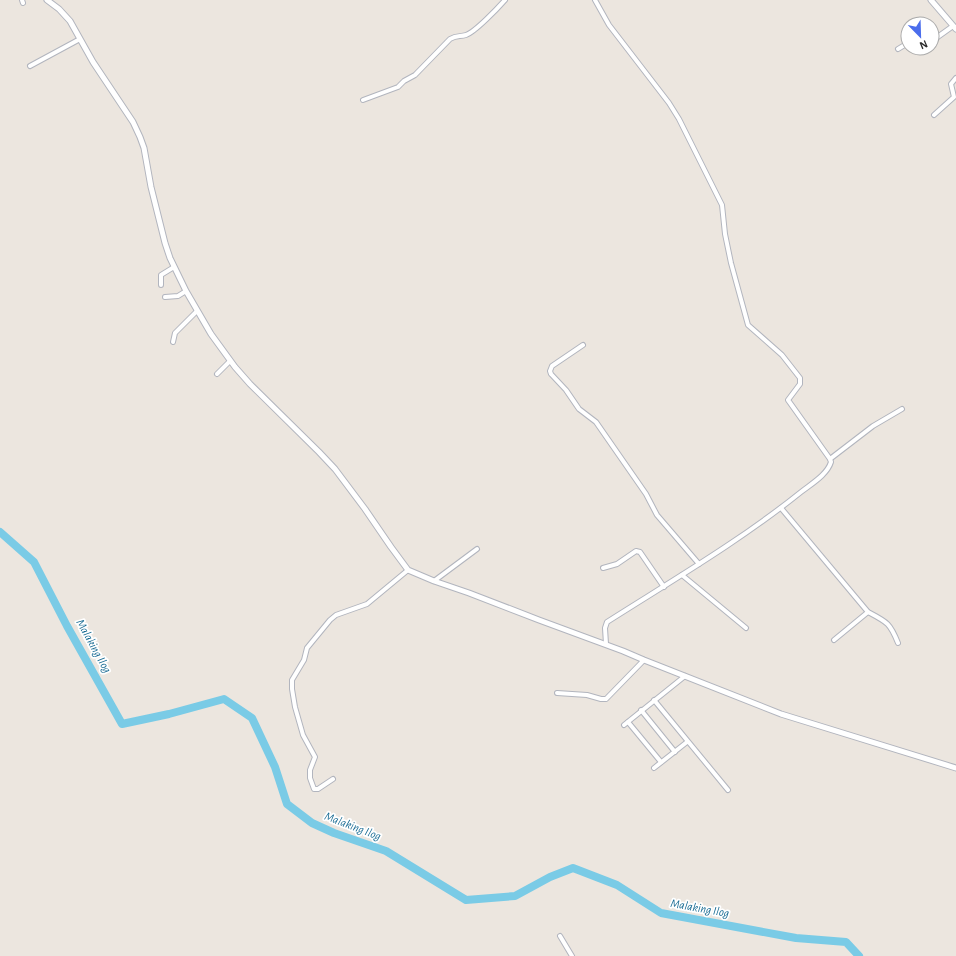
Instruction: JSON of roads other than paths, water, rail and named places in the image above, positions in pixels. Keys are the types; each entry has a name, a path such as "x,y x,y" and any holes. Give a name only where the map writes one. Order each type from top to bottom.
{"street":[{"path":"47,0 64,14 134,122 144,148 151,187 165,243 174,267 186,291 211,334 230,361 250,384 319,452 335,470 365,509 390,547 408,570 434,581 606,644 781,714 956,768"},
{"path":"363,100 398,88 404,81 415,75 450,39 455,36 469,33 505,0"},
{"path":"595,0 609,25 669,103 687,134 722,205 725,234 748,325 782,355 800,378 800,384 788,400 830,459 830,465 824,473 782,508 664,587 608,622 605,628 606,644"},
{"path":"931,0 955,27 940,36"},
{"path":"30,66 80,39"},
{"path":"934,115 954,97 951,84 956,78"},
{"path":"161,285 161,274 174,267"},
{"path":"165,296 172,297 186,291"},
{"path":"173,342 175,333 197,311"},
{"path":"583,345 552,366 550,371 551,374 566,390 579,409 596,422 646,494 657,514 699,564"},
{"path":"217,374 230,361"},
{"path":"830,459 873,426 902,409"},
{"path":"782,508 868,612 884,620 891,628 898,643"},
{"path":"434,581 477,549"},
{"path":"603,568 617,564 636,551 640,552 664,587"},
{"path":"333,779 318,789 314,789 310,778 310,770 315,757 303,735 295,707 292,680 304,660 307,648 330,620 336,615 367,604 408,570"},
{"path":"682,575 746,628"},
{"path":"834,640 868,612"},
{"path":"557,693 587,694 601,699 606,699 644,660"},
{"path":"624,725 685,676"},
{"path":"654,700 728,790"},
{"path":"641,710 675,752"},
{"path":"628,722 662,762"},
{"path":"654,768 688,742"},
{"path":"560,936 572,956"}],"waterway":[{"name":"Malaking Ilog","path":"0,532 34,562 67,626 122,724 169,714 224,699 252,718 275,767 287,804 312,823 334,833 386,851 466,900 515,896 550,877 573,868 617,885 661,913 796,938 846,942 859,956"}]}
